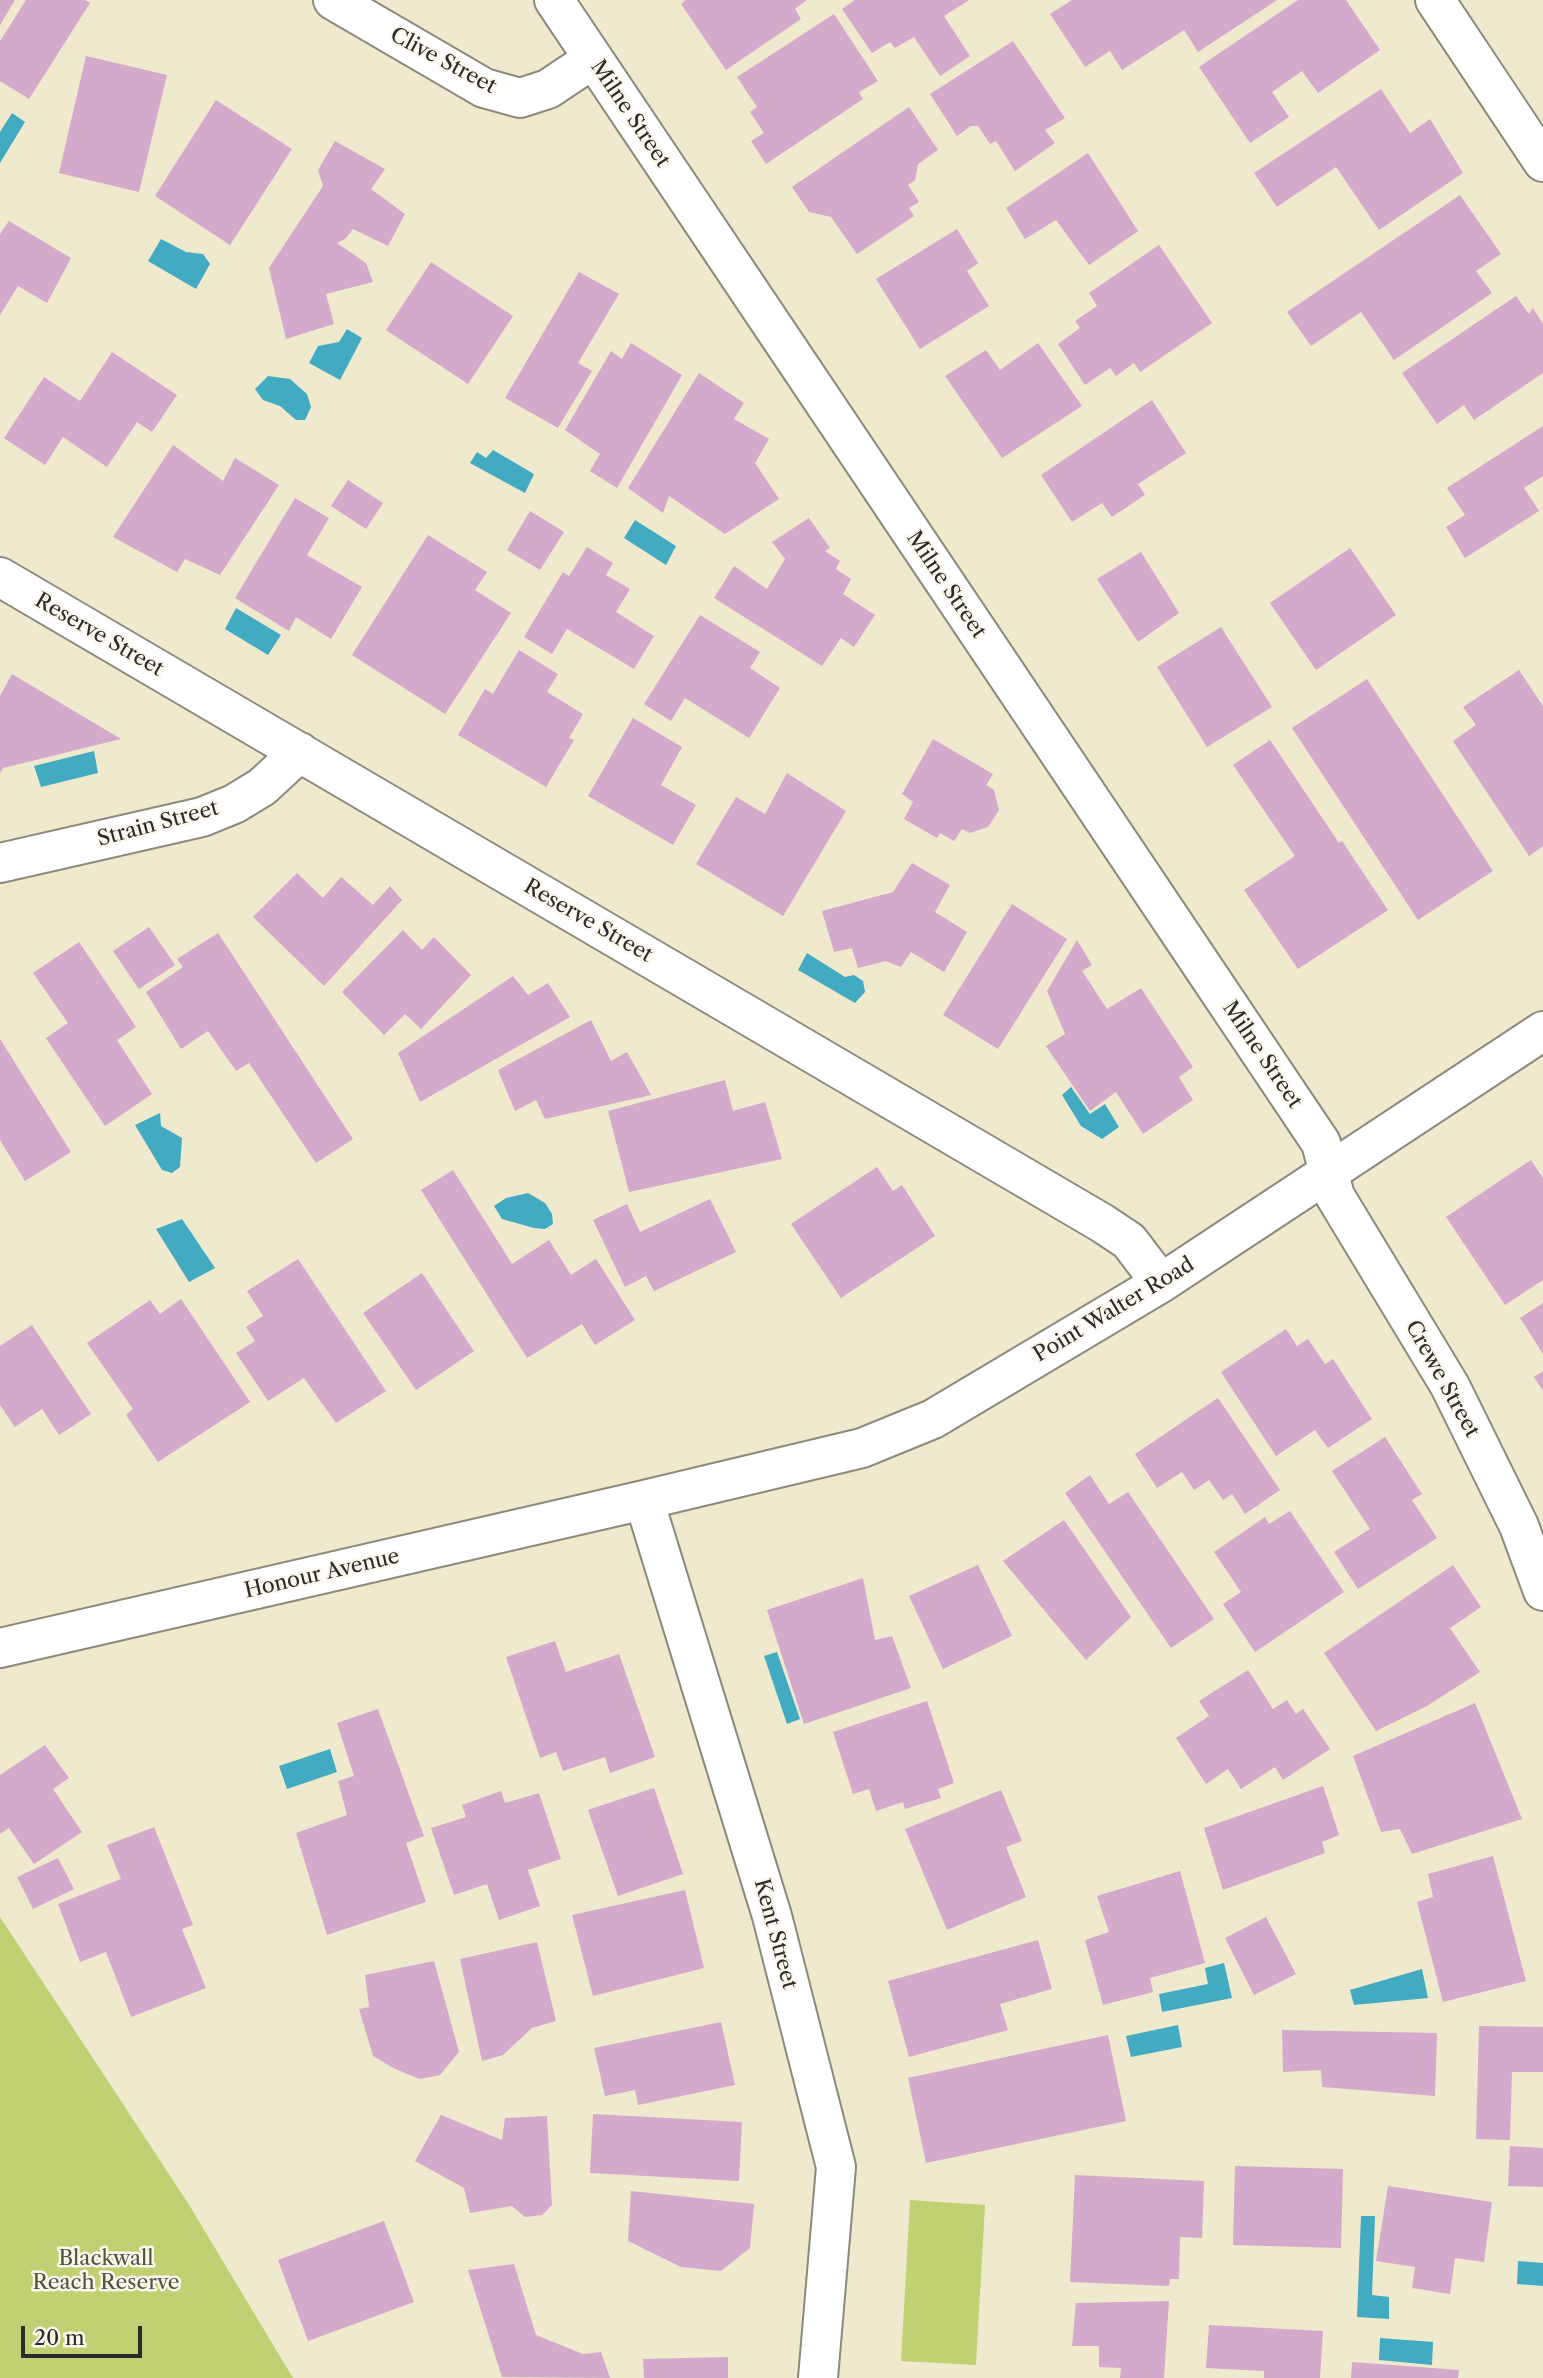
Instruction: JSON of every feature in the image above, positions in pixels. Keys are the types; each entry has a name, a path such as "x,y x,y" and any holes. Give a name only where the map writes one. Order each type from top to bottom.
{"street":[{"name":"Clive Street","path":"333,0 485,88 520,98 548,89 593,59"},
{"name":"Milne Street","path":"554,0 1321,1143 1329,1173"},
{"path":"1435,0 1543,162"},
{"name":"Reserve Street","path":"0,577 1102,1223 1129,1241 1161,1283"},
{"name":"Strain Street","path":"0,863 202,817 234,804 262,788 300,752"},
{"name":"Point Walter Road","path":"644,1500 862,1448 933,1419 1161,1283 1543,1031"},
{"name":"Crewe Street","path":"1329,1173 1335,1196 1450,1386 1519,1525 1543,1591"},
{"name":"Honour Avenue","path":"0,1648 644,1500"},
{"name":"Kent Street","path":"644,1500 772,1916 836,2167 818,2378"}],"green space":[{"name":"Blackwall Reach Reserve","path":"0,1917 188,2203 293,2378 0,2378"},
{"path":"910,2200 985,2205 976,2365 901,2361"}],"water":[{"path":"12,113 25,122 0,163 0,132"},
{"path":"161,239 186,252 203,254 210,264 196,289 148,261"},
{"path":"347,329 362,338 340,380 309,363 318,346 339,342"},
{"path":"268,376 290,379 307,394 311,407 305,420 296,420 280,406 263,400 255,389"},
{"path":"493,450 534,474 525,493 470,463 477,452 486,458"},
{"path":"635,520 676,546 666,565 624,538"},
{"path":"236,608 281,635 268,655 225,629"},
{"path":"94,751 98,773 41,787 34,766"},
{"path":"807,953 845,977 854,975 863,981 865,992 855,1003 798,970"},
{"path":"1071,1087 1090,1114 1105,1104 1119,1127 1102,1139 1081,1126 1062,1095"},
{"path":"160,1113 161,1126 182,1138 180,1167 172,1173 162,1170 135,1125"},
{"path":"528,1193 545,1203 552,1214 553,1224 545,1229 534,1228 502,1219 494,1206 506,1198"},
{"path":"182,1219 215,1268 189,1282 156,1229"},
{"path":"777,1652 800,1719 787,1724 764,1656"},
{"path":"330,1749 337,1772 287,1789 279,1766"},
{"path":"1224,1963 1232,1998 1162,2012 1159,1994 1208,1984 1205,1968"},
{"path":"1422,1969 1428,1998 1354,2005 1350,1990"},
{"path":"1178,2025 1182,2047 1131,2057 1126,2036"},
{"path":"1361,2216 1375,2216 1372,2295 1389,2297 1389,2319 1357,2317"},
{"path":"1518,2261 1543,2263 1543,2286 1517,2284"},
{"path":"1380,2338 1433,2342 1432,2365 1379,2360"}],"building":[{"path":"0,0 15,0 0,25"},
{"path":"26,0 85,0 90,3 29,99 0,81 0,41"},
{"path":"686,0 807,0 795,9 801,19 726,70 681,4"},
{"path":"855,0 969,0 944,16 970,56 940,76 914,37 895,48 890,42 872,53 842,9"},
{"path":"1072,0 1277,0 1198,52 1184,30 1122,70 1110,51 1085,67 1050,14"},
{"path":"1298,0 1346,0 1380,50 1318,93 1302,71 1272,92 1289,117 1250,143 1199,67"},
{"path":"834,14 878,81 859,92 863,99 766,164 751,141 764,133 750,112 757,107 737,77"},
{"path":"1013,41 1065,118 1045,130 1055,143 1015,171 996,141 990,144 978,126 971,126 957,136 930,94"},
{"path":"86,56 167,75 139,192 59,173"},
{"path":"1381,89 1410,133 1430,119 1463,173 1379,230 1336,167 1277,207 1254,173"},
{"path":"216,100 292,149 230,245 155,196"},
{"path":"909,107 938,150 918,164 915,180 908,185 919,202 909,208 914,216 857,254 831,217 809,212 792,187"},
{"path":"335,141 385,169 371,189 405,214 388,246 353,229 345,239 337,243 366,263 373,282 326,294 334,324 286,339 269,268 323,186 318,170"},
{"path":"1088,153 1138,231 1089,265 1056,220 1025,239 1006,208"},
{"path":"1460,195 1501,254 1476,271 1492,293 1394,360 1361,312 1311,346 1287,312"},
{"path":"9,221 71,258 47,303 18,286 0,315 0,234"},
{"path":"957,229 978,263 967,271 989,306 920,349 876,279"},
{"path":"1159,245 1212,323 1140,372 1134,363 1116,376 1110,368 1085,385 1058,344 1080,328 1075,321 1097,306 1089,293"},
{"path":"431,262 513,316 468,384 386,330"},
{"path":"579,272 619,294 578,363 592,371 558,428 505,398"},
{"path":"1516,296 1529,314 1533,308 1543,324 1543,373 1474,420 1464,405 1437,424 1402,373"},
{"path":"631,343 682,375 617,488 590,471 600,454 565,430 611,351 622,359"},
{"path":"1038,343 1082,406 1002,458 945,376 986,350 1000,370"},
{"path":"112,352 177,395 152,432 137,422 107,467 63,437 45,465 4,438 44,377 80,401"},
{"path":"699,373 744,403 734,419 769,439 755,463 779,499 725,534 669,496 663,513 628,488"},
{"path":"1152,400 1186,453 1138,484 1145,495 1112,517 1102,503 1072,522 1041,475"},
{"path":"1543,426 1543,476 1524,488 1539,511 1465,558 1446,527 1465,515 1447,488"},
{"path":"173,445 223,481 235,458 279,485 220,575 185,559 177,572 113,537"},
{"path":"348,480 383,503 366,529 331,506"},
{"path":"295,498 329,518 307,555 362,587 331,639 296,617 289,631 235,598"},
{"path":"530,511 564,532 540,570 507,550"},
{"path":"809,518 830,548 825,551 840,561 836,569 851,579 843,594 875,615 854,647 841,638 822,666 714,598 734,566 767,589 785,559 772,542"},
{"path":"428,535 487,572 475,590 511,613 445,714 352,655"},
{"path":"587,547 613,563 606,575 630,589 616,612 654,636 634,669 567,629 552,654 524,637 563,572 569,576"},
{"path":"1350,548 1396,615 1316,670 1270,603"},
{"path":"1141,552 1179,613 1138,642 1097,579"},
{"path":"700,615 760,652 750,668 780,688 749,738 685,698 671,721 644,704"},
{"path":"1221,627 1272,707 1207,747 1157,667"},
{"path":"519,650 558,674 547,692 583,714 569,738 574,740 546,787 458,735 485,689 493,694"},
{"path":"1519,670 1543,706 1543,846 1529,856 1453,741 1476,725 1463,707"},
{"path":"12,674 121,739 3,768 0,773 0,696"},
{"path":"1367,679 1493,871 1418,920 1292,728"},
{"path":"633,718 682,747 661,785 696,805 673,845 588,796"},
{"path":"933,739 993,774 986,785 994,790 999,810 988,827 970,833 962,829 954,841 940,833 937,838 904,819 913,802 902,794"},
{"path":"1270,740 1388,910 1298,969 1244,890 1295,856 1233,765"},
{"path":"787,773 846,811 783,916 696,864 736,797 765,814"},
{"path":"912,863 950,885 935,912 967,932 944,972 911,952 901,967 886,961 858,968 852,948 834,952 822,911 893,892"},
{"path":"297,873 323,898 341,877 373,905 390,886 402,900 324,986 253,917"},
{"path":"1012,904 1067,939 998,1049 943,1015"},
{"path":"149,927 175,965 139,989 113,951"},
{"path":"403,930 422,950 434,937 471,975 421,1029 405,1014 384,1035 342,992"},
{"path":"218,933 353,1139 316,1163 249,1063 236,1071 208,1031 181,1049 146,992 183,967 177,959"},
{"path":"1077,940 1092,965 1082,971 1107,1009 1141,988 1193,1067 1179,1077 1193,1100 1143,1134 1116,1092 1090,1111 1046,1046 1065,1034 1047,991"},
{"path":"79,942 136,1027 117,1040 152,1094 105,1126 46,1038 68,1023 33,973"},
{"path":"513,976 528,995 548,983 570,1017 420,1102 398,1053"},
{"path":"591,1020 611,1061 627,1052 651,1095 545,1119 536,1100 515,1111 498,1070"},
{"path":"0,1039 71,1152 25,1181 0,1140"},
{"path":"725,1080 733,1111 765,1102 782,1159 629,1192 608,1111"},
{"path":"1531,1160 1543,1178 1543,1280 1505,1305 1446,1217"},
{"path":"877,1167 893,1191 902,1185 935,1236 841,1298 791,1224"},
{"path":"453,1170 512,1264 549,1240 571,1275 596,1259 635,1320 595,1345 582,1324 527,1358 421,1190"},
{"path":"710,1199 736,1252 654,1291 646,1276 625,1287 593,1220 627,1204 640,1232"},
{"path":"298,1259 386,1391 336,1423 304,1378 268,1401 236,1353 255,1341 246,1327 263,1316 247,1291"},
{"path":"422,1273 474,1351 416,1390 363,1313"},
{"path":"181,1299 250,1402 158,1462 126,1415 133,1409 87,1343 150,1300 160,1314"},
{"path":"1543,1303 1543,1354 1520,1318"},
{"path":"32,1325 91,1414 59,1435 42,1409 15,1427 0,1405 0,1346"},
{"path":"1286,1329 1297,1346 1308,1339 1325,1364 1333,1359 1372,1419 1328,1448 1315,1430 1276,1456 1221,1372"},
{"path":"1543,1371 1543,1391 1534,1377"},
{"path":"1218,1398 1280,1490 1245,1514 1232,1494 1223,1500 1209,1480 1194,1490 1182,1472 1157,1488 1135,1454"},
{"path":"1385,1437 1422,1494 1412,1500 1437,1538 1358,1589 1334,1552 1370,1529 1332,1471"},
{"path":"1090,1475 1109,1504 1128,1492 1214,1619 1171,1648 1065,1493"},
{"path":"1290,1511 1344,1592 1255,1652 1223,1604 1241,1592 1214,1552 1265,1517 1269,1524"},
{"path":"1064,1520 1131,1617 1086,1660 1003,1561"},
{"path":"978,1565 1012,1636 943,1669 909,1596"},
{"path":"1453,1565 1481,1607 1450,1628 1480,1672 1427,1706 1376,1731 1324,1653"},
{"path":"863,1578 875,1640 892,1636 911,1688 804,1724 767,1610"},
{"path":"555,1641 566,1672 619,1654 655,1757 610,1773 605,1757 563,1771 556,1752 540,1758 506,1657"},
{"path":"1248,1670 1273,1709 1287,1700 1296,1714 1303,1709 1330,1749 1283,1780 1275,1767 1241,1789 1228,1769 1206,1784 1176,1738 1209,1716 1199,1701"},
{"path":"927,1701 954,1783 938,1789 941,1798 905,1809 903,1802 876,1811 869,1789 853,1794 833,1732"},
{"path":"1475,1703 1522,1819 1412,1854 1400,1829 1381,1832 1353,1756"},
{"path":"378,1709 424,1836 406,1843 426,1902 327,1935 296,1833 347,1815 338,1781 354,1776 337,1723"},
{"path":"45,1745 69,1778 53,1789 82,1832 34,1864 9,1828 0,1834 0,1775"},
{"path":"1323,1786 1339,1835 1322,1842 1325,1853 1223,1890 1204,1828"},
{"path":"654,1788 683,1874 618,1896 588,1810"},
{"path":"1001,1790 1022,1841 1006,1847 1026,1897 947,1930 905,1829"},
{"path":"501,1791 505,1803 539,1793 561,1859 528,1870 540,1906 499,1920 487,1884 454,1895 431,1828 466,1817 462,1805"},
{"path":"154,1827 193,1925 182,1929 206,1988 131,2017 106,1952 80,1962 58,1904 121,1879 107,1845"},
{"path":"1493,1856 1526,1981 1443,2002 1417,1902 1433,1897 1428,1874"},
{"path":"58,1858 74,1889 33,1909 17,1877"},
{"path":"1180,1871 1205,1963 1150,1978 1153,1992 1103,2005 1085,1940 1109,1932 1097,1896"},
{"path":"685,1890 704,1968 593,1996 572,1915"},
{"path":"1266,1917 1296,1974 1254,1995 1225,1938"},
{"path":"1038,1940 1052,1989 1000,2004 1008,2030 909,2057 888,1981"},
{"path":"537,1942 556,2021 532,2028 503,2055 482,2061 460,1959"},
{"path":"434,1961 459,2052 440,2075 420,2079 373,2056 359,2009 369,2007 365,1975"},
{"path":"721,2022 735,2085 638,2105 635,2090 605,2096 594,2048"},
{"path":"1479,2026 1543,2027 1543,2072 1512,2072 1510,2140 1476,2139"},
{"path":"1282,2030 1437,2033 1435,2096 1322,2087 1321,2070 1283,2072"},
{"path":"1108,2035 1126,2121 926,2163 908,2078"},
{"path":"593,2114 742,2122 739,2181 590,2173"},
{"path":"441,2115 502,2140 505,2118 547,2116 552,2205 542,2215 525,2217 512,2206 470,2213 464,2188 415,2161"},
{"path":"1510,2146 1543,2148 1543,2187 1508,2186"},
{"path":"1235,2166 1343,2169 1341,2248 1233,2245"},
{"path":"1075,2175 1204,2181 1202,2238 1180,2237 1179,2279 1170,2279 1169,2286 1070,2282"},
{"path":"1388,2186 1492,2202 1484,2262 1455,2258 1450,2294 1412,2288 1415,2267 1376,2261"},
{"path":"631,2191 754,2204 750,2248 721,2271 681,2267 628,2241"},
{"path":"384,2221 414,2302 308,2341 278,2260"},
{"path":"514,2264 536,2335 583,2354 601,2352 610,2378 502,2377 468,2270"},
{"path":"1169,2301 1164,2378 1120,2378 1121,2368 1099,2367 1099,2346 1072,2346 1076,2303"},
{"path":"1209,2325 1323,2331 1320,2378 1264,2378 1264,2371 1206,2368"},
{"path":"728,2357 728,2378 644,2378 643,2359"},
{"path":"1352,2362 1459,2370 1458,2378 1351,2378"}]}
